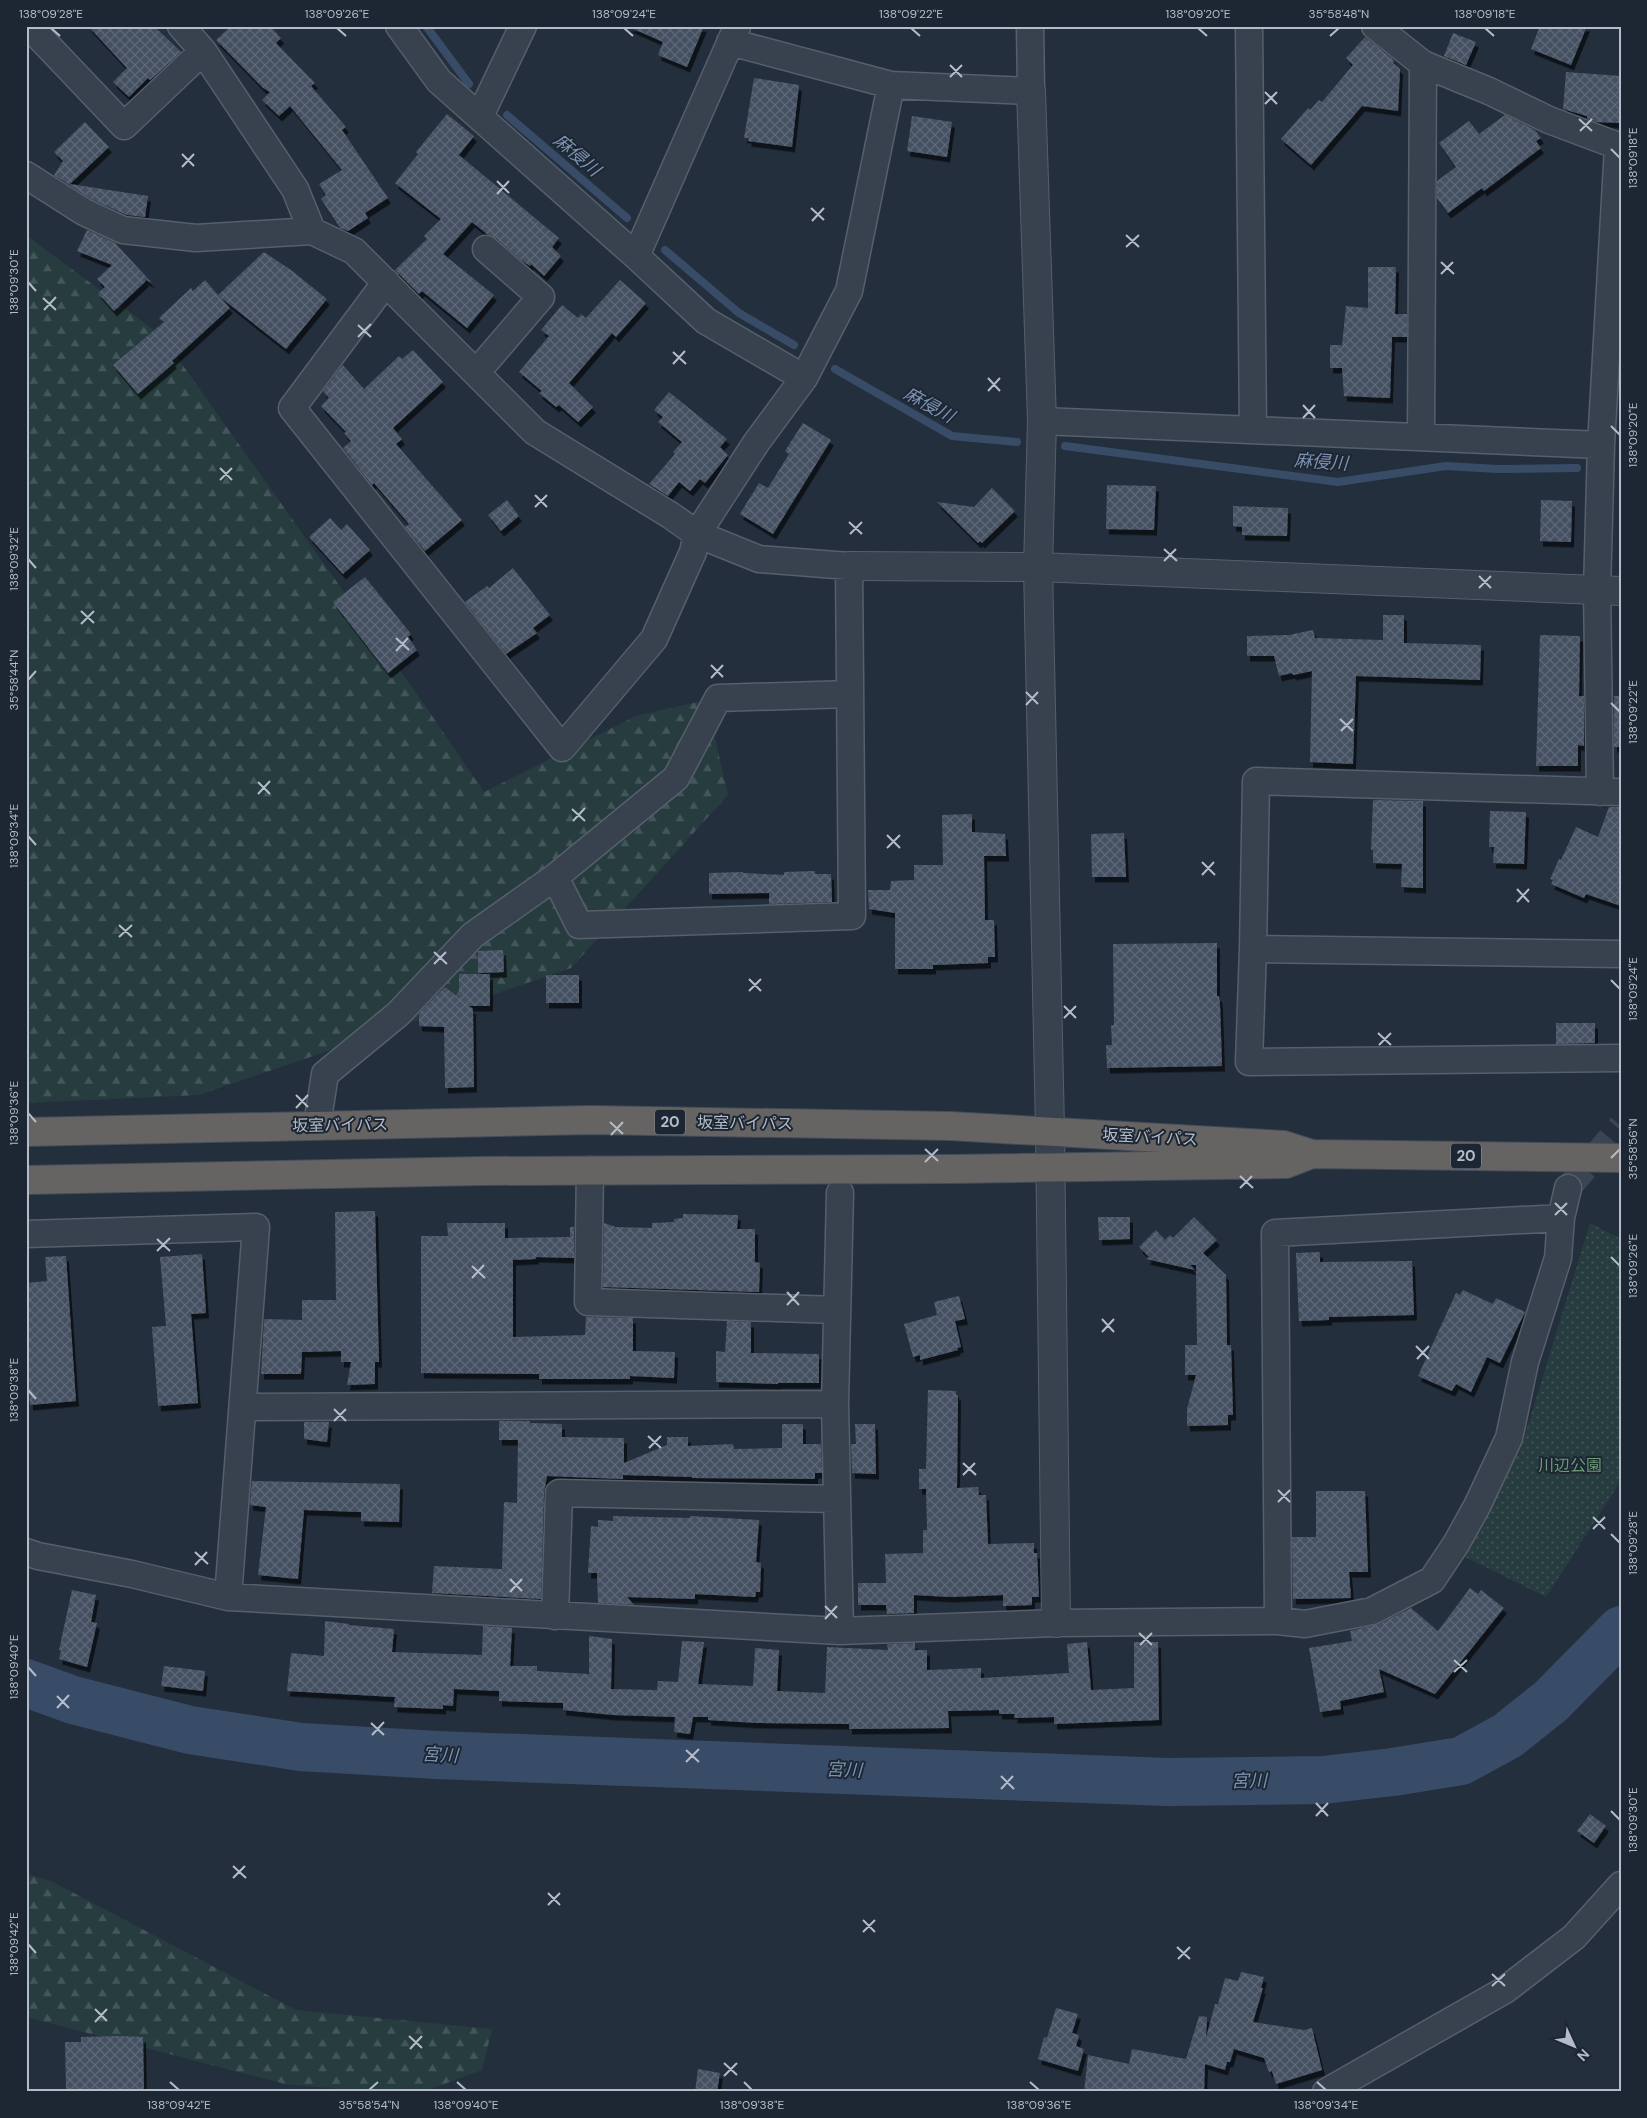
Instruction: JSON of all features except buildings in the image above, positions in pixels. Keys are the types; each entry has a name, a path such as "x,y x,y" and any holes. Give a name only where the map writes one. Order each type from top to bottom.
{"highway":[{"name":"坂室バイパス","path":"26,1132 591,1120 950,1126 1284,1144 1312,1154 1621,1158"},
{"name":"坂室バイパス","path":"26,1180 590,1170 1050,1168 1286,1164 1312,1154"}],"street":[{"path":"29,26 124,126 203,51"},
{"path":"181,26 203,51 295,189 312,231"},
{"path":"399,26 439,81 636,256 706,322 804,378"},
{"path":"480,116 523,26"},
{"path":"1030,26 1042,421 1038,567 1050,1131 1056,1623"},
{"path":"1249,26 1253,430"},
{"path":"1375,26 1423,64 1489,91 1549,120 1620,147 1601,445 1609,591 1610,792 1256,781 1253,949 1248,1062 1621,1058"},
{"path":"636,256 734,34 891,85 1031,91"},
{"path":"1421,437 1423,64"},
{"path":"386,282 292,408 562,748 654,639 693,552 697,534 756,443 804,378 849,291 891,85"},
{"path":"26,174 84,212 123,230 196,238 312,231 354,251 535,432 670,515 697,534 759,559 849,566 1038,567 1609,591"},
{"path":"476,373 541,297 486,249"},
{"path":"1042,421 1601,445"},
{"path":"555,877 579,925 852,916 849,566"},
{"path":"318,1125 325,1074 398,1014 473,935 555,877 676,778 718,698 850,694"},
{"path":"1253,949 1621,954"},
{"path":"590,1170 588,1302 837,1310"},
{"path":"26,1552 132,1574 228,1598 840,1631 1056,1623 1278,1621 1305,1624 1372,1611 1432,1580 1456,1544 1477,1506 1509,1438 1524,1362 1558,1258 1561,1218 1568,1188"},
{"path":"840,1193 834,1404 840,1631"},
{"path":"1278,1621 1275,1233 1561,1218"},
{"path":"26,1234 256,1227 228,1598"},
{"path":"242,1407 834,1404"},
{"path":"555,1616 559,1493 836,1499"},
{"path":"1326,2092 1505,1990 1574,1937 1621,1885"}],"green space":[{"path":"26,235 162,336 428,710 484,792 636,716 706,700 728,795 571,968 199,1095 26,1103"},
{"name":"川辺公園","path":"1590,1223 1621,1239 1621,1477 1615,1490 1546,1597 1459,1554 1520,1451"},
{"path":"26,1874 51,1881 296,2010 492,2029 482,2070 423,2092 374,2092 285,2084 26,2017"}],"waterway":[{"name":"麻侵川","path":"426,26 469,84"},
{"name":"麻侵川","path":"507,115 627,218"},
{"name":"麻侵川","path":"665,250 739,313 794,345"},
{"name":"麻侵川","path":"835,369 952,436 1017,442"},
{"name":"麻侵川","path":"1065,446 1338,482 1446,466 1498,469 1577,468"},
{"name":"宮川","path":"26,1683 73,1700 190,1730 301,1747 437,1755 1168,1782 1323,1780 1393,1772 1461,1761 1507,1736 1551,1701 1621,1630"}],"tunnel":[{"path":"1568,1188 1621,1126"}]}
